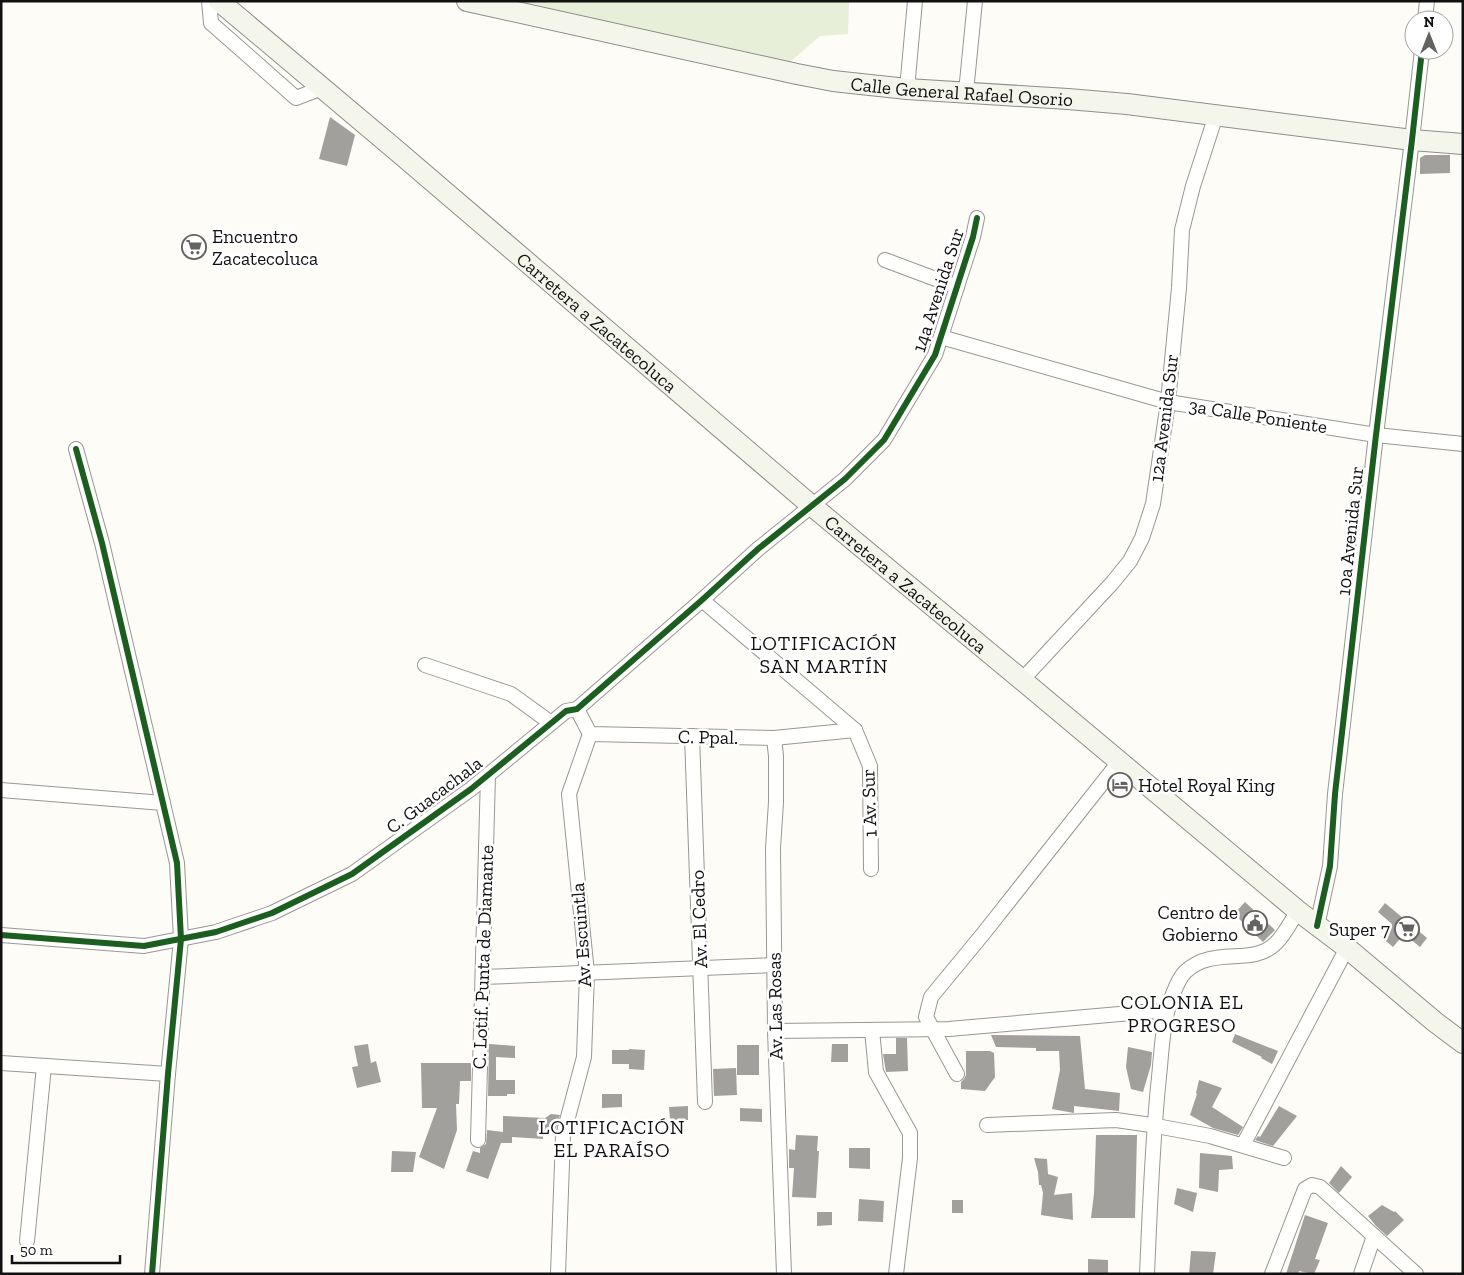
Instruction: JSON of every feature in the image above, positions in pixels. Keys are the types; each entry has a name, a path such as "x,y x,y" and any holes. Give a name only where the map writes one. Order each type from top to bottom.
{"main road":[{"name":"Carretera a Zacatecoluca","path":"219,1 812,506 1298,911 1347,948 1463,1043"},
{"name":"Calle General Rafael Osorio","path":"467,1 510,6 833,81 907,89 1127,104 1412,140 1463,144"}],"street":[{"path":"209,1 211,23 296,98 322,88"},
{"path":"907,89 916,1"},
{"path":"966,92 974,1"},
{"name":"10a Avenida Sur","path":"1317,926 1330,866 1335,794 1421,60"},
{"name":"12a Avenida Sur","path":"1022,680 1113,582 1130,561 1142,538 1153,504 1168,402 1179,288 1182,230 1193,186 1216,115"},
{"name":"14a Avenida Sur","path":"812,506 845,479 884,440 935,354 977,218"},
{"path":"885,260 957,287"},
{"name":"3a Calle Poniente","path":"941,338 1168,402 1376,436 1463,444"},
{"path":"76,449 102,543 177,863 181,939 152,1274"},
{"name":"C. Guacachala","path":"1,936 144,946 216,932 272,913 352,874 471,789 566,711 577,709 758,549 812,506"},
{"name":"1 Av. Sur","path":"702,600 855,730 870,766 871,869"},
{"path":"425,665 511,694 551,723"},
{"path":"577,709 590,734"},
{"name":"C. Ppal.","path":"590,734 774,738 855,730"},
{"name":"Av. Escuintla","path":"558,1274 563,1136 584,1057 587,973 569,794 590,734"},
{"name":"Av. El Cedro","path":"692,736 706,1102"},
{"name":"Av. Las Rosas","path":"774,738 776,756 773,848 775,1031 784,1274"},
{"path":"957,1074 926,1017 931,997 984,934 1119,762"},
{"name":"C. Lotif. Punta de Diamante","path":"478,1140 488,775"},
{"path":"1,790 163,803"},
{"path":"1147,1274 1154,1126 1166,1017 1179,980 1186,971 1212,957 1262,952 1276,943 1298,911"},
{"path":"1243,1145 1347,948"},
{"path":"483,977 774,965"},
{"path":"775,1031 959,1028 1154,1011 1166,1017"},
{"path":"872,1030 876,1072 910,1133 910,1158 896,1274"},
{"path":"1,1063 168,1074"},
{"path":"28,1241 44,1066"},
{"path":"987,1125 1116,1120 1210,1136 1284,1158"},
{"path":"1272,1274 1305,1189 1312,1185 1320,1186 1416,1274"},
{"path":"1361,1274 1374,1236"}],"green space":[{"path":"522,1 849,1 848,34 820,36 789,63 522,4"}],"building":[{"path":"330,117 355,135 347,166 319,159"},
{"path":"1425,155 1450,155 1450,173 1420,174 1420,158"},
{"name":"Centro de Gobierno","path":"1245,902 1275,930 1263,942 1234,914"},
{"name":"Super 7","path":"1385,903 1427,938 1420,947 1404,934 1393,947 1381,937 1392,924 1378,912"},
{"path":"1235,1034 1278,1051 1272,1064 1232,1042"},
{"path":"991,1035 1080,1036 1085,1089 1120,1093 1119,1111 1074,1106 1074,1113 1052,1109 1060,1070 1059,1051 1036,1051 1036,1048 996,1047"},
{"path":"896,1038 907,1038 908,1071 886,1072 883,1054 896,1054"},
{"path":"368,1044 371,1063 376,1061 381,1082 357,1088 352,1067 358,1066 354,1046"},
{"path":"489,1044 515,1046 515,1058 496,1057 496,1080 515,1080 515,1094 488,1096"},
{"path":"832,1044 848,1044 848,1062 831,1062"},
{"path":"737,1045 759,1045 759,1075 737,1075"},
{"path":"1128,1047 1152,1052 1151,1065 1143,1092 1131,1089 1126,1067"},
{"path":"612,1050 645,1050 644,1070 629,1069 629,1064 612,1064"},
{"path":"966,1051 990,1051 994,1053 995,1077 985,1091 961,1089 961,1082 966,1075"},
{"path":"421,1063 471,1063 471,1081 460,1081 459,1104 456,1104 457,1130 444,1169 419,1157 437,1108 422,1108"},
{"path":"736,1068 737,1095 714,1096 713,1069"},
{"path":"1199,1080 1222,1088 1212,1107 1243,1127 1238,1135 1213,1128 1190,1115 1197,1094"},
{"path":"602,1094 622,1094 622,1107 602,1108"},
{"path":"688,1106 688,1120 670,1120 669,1107"},
{"path":"1279,1106 1297,1116 1273,1146 1255,1140 1258,1136 1260,1137"},
{"path":"740,1108 762,1109 762,1122 740,1121"},
{"path":"551,1114 560,1115 555,1131 543,1130 543,1139 512,1137 512,1143 501,1143 488,1179 466,1171 473,1151 480,1153 480,1148 486,1144 487,1130 503,1132 503,1116 545,1118"},
{"path":"796,1135 818,1136 816,1198 792,1197 794,1168 789,1168 789,1149 795,1150"},
{"path":"1096,1135 1137,1135 1135,1218 1091,1218 1094,1194"},
{"path":"849,1148 870,1148 870,1169 849,1168"},
{"path":"392,1151 416,1152 413,1172 391,1172"},
{"path":"1200,1153 1232,1156 1233,1169 1219,1170 1218,1192 1199,1188"},
{"path":"1034,1158 1047,1159 1048,1174 1058,1177 1054,1195 1072,1193 1073,1220 1041,1215 1043,1193 1041,1185 1039,1185"},
{"path":"1341,1166 1352,1177 1339,1193 1329,1183"},
{"path":"1177,1188 1197,1193 1193,1212 1174,1204"},
{"path":"859,1199 884,1201 883,1222 858,1221"},
{"path":"952,1200 963,1200 963,1213 952,1213"},
{"path":"1382,1205 1395,1211 1404,1220 1387,1236 1368,1216"},
{"path":"817,1212 832,1212 832,1225 817,1226"},
{"path":"1305,1215 1328,1223 1315,1259 1320,1260 1314,1274 1299,1271 1298,1274 1286,1274"},
{"path":"1191,1251 1216,1252 1213,1274 1189,1274"},
{"path":"1088,1259 1108,1260 1108,1274 1088,1274"}],"cycle path":[{"path":"1317,926 1330,866 1335,794 1421,60"},
{"path":"1,935 144,946 216,932 272,913 352,874 471,789 566,711 577,709 758,549 845,479 884,440 935,355 973,237 977,218"},
{"path":"76,449 102,543 177,863 181,939 152,1274"}],"place":[{"name":"Encuentro Zacatecoluca","path":"194,247"},
{"name":"Hotel Royal King","path":"1120,785"},
{"name":"Centro de Gobierno","path":"1255,923"},
{"name":"Super 7","path":"1407,929"}],"district":[{"name":"LOTIFICACIÓN SAN MARTÍN","path":"824,654"},
{"name":"COLONIA EL PROGRESO","path":"1182,1014"},
{"name":"LOTIFICACIÓN EL PARAÍSO","path":"612,1138"}]}
